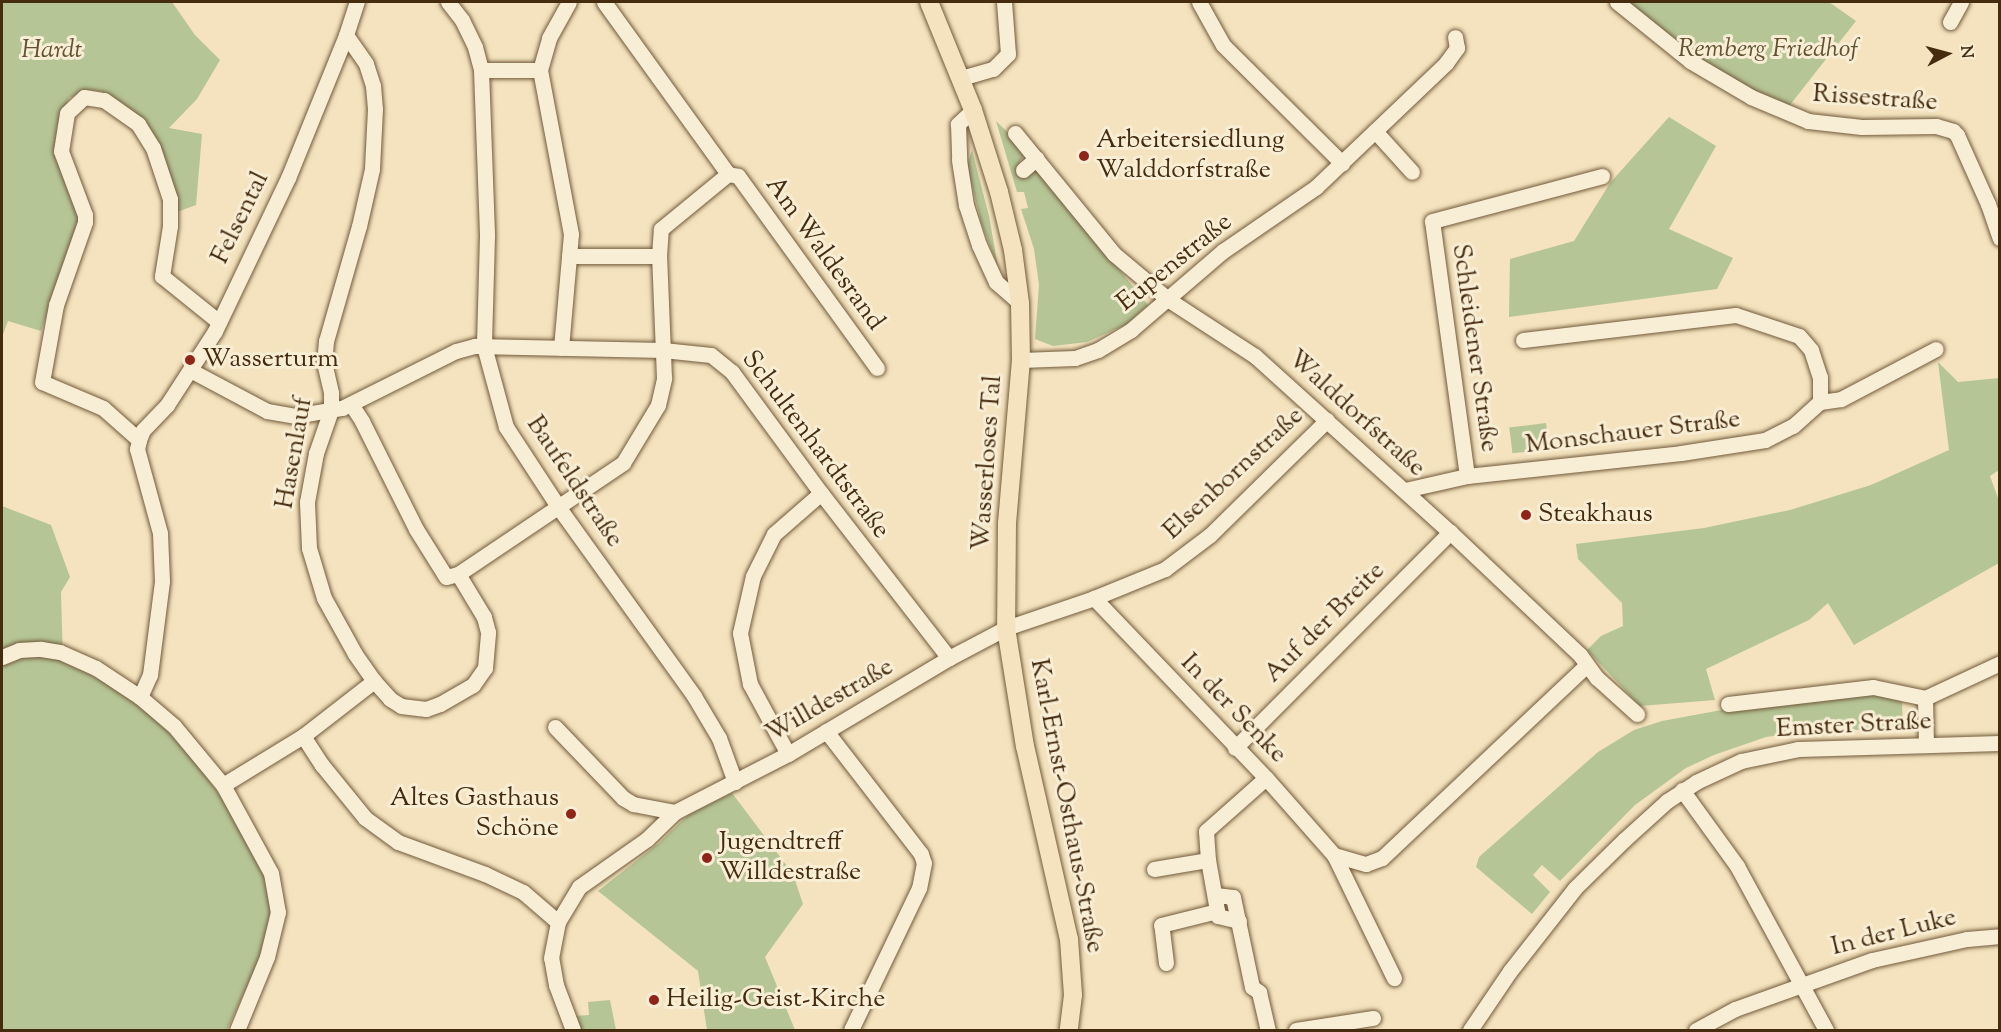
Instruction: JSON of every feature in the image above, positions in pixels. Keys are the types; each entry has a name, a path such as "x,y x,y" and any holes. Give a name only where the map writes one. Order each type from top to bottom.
{"main road":[{"name":"Wasserloses Tal","path":"929,2 973,110 999,192 1013,250 1020,303 1021,360 1007,523 1006,628"},
{"name":"Karl-Ernst-Osthaus-Straße","path":"1006,628 1025,746 1069,939 1073,995 1069,1030"}],"street":[{"name":"Felsental","path":"139,440 143,430 167,405 219,322 288,178 346,35 357,2"},
{"name":"Baufeldstraße","path":"448,2 462,20 475,47 481,70 487,236 484,346 506,427 559,508 694,696 719,738 735,782"},
{"path":"561,348 571,234 540,70 549,38 569,2"},
{"name":"Am Waldesrand","path":"604,2 728,174 738,176 876,368"},
{"path":"961,78 993,69 1008,54 1005,2"},
{"path":"1199,2 1223,45 1342,163"},
{"name":"Rissestraße","path":"1617,2 1690,61 1751,96 1808,121 1862,127 1946,127 1957,135 2000,238"},
{"path":"1950,22 1961,2"},
{"name":"Hasenlauf","path":"346,35 366,64 373,86 375,109 372,169 323,357 332,393 331,410 316,453 307,502 309,548 324,598 355,654 374,681 390,699 401,706 426,709 440,704 473,684 485,668 488,632 484,617 458,574 446,577 416,529 351,404"},
{"name":"Eupenstraße","path":"1021,360 1075,358 1098,350 1131,330 1169,300 1223,250 1316,187 1446,63 1457,48 1455,36"},
{"path":"481,70 540,70"},
{"path":"140,697 150,675 162,581 160,532 137,449 139,440 103,408 42,382 56,305 85,222 85,215 61,151 67,113 84,97 104,100 138,124 153,148 170,199 170,226 162,276 219,322"},
{"path":"973,110 958,124 959,160 966,205 979,245 996,282 1020,303"},
{"path":"1375,131 1412,172"},
{"name":"Walddorfstraße","path":"1015,133 1114,254 1169,300 1255,356 1450,532 1580,655 1586,666 1637,714"},
{"path":"1023,170 1037,158"},
{"name":"Am Waldesrand","path":"458,574 623,463 658,405 664,378 658,256 661,229 728,174"},
{"name":"Schleidener Straße","path":"1467,476 1432,221 1602,176"},
{"path":"569,256 658,256"},
{"path":"1523,340 1736,315 1799,336 1811,351 1820,377 1820,402"},
{"name":"Schultenhardtstraße","path":"190,370 276,414 294,416 351,404 456,351 484,346 663,350 711,355 720,359 732,372 821,493 949,658"},
{"name":"Monschauer Straße","path":"1405,490 1467,476 1682,453 1766,440 1793,426 1820,402 1841,399 1936,349"},
{"name":"Elsenbornstraße","path":"1006,628 1094,598 1165,569 1210,535 1327,420"},
{"path":"788,754 750,684 740,633 753,576 774,534 821,493"},
{"name":"Auf der Breite","path":"1235,748 1450,532"},
{"name":"In der Senke","path":"1094,598 1266,778 1334,855 1394,978"},
{"name":"Willdestraße","path":"573,1030 556,985 551,958 558,922 579,887 647,839 675,812 788,754 949,658 1006,628"},
{"path":"2,657 19,650 40,649 60,652 96,668 140,697 174,726 223,785 271,873 278,912 267,957 237,1030"},
{"path":"1728,704 1874,687 1924,698 2000,663"},
{"path":"1334,855 1366,864 1382,858 1586,666"},
{"path":"223,785 303,736 374,681"},
{"path":"1924,698 1926,745"},
{"path":"555,727 623,798 633,804 675,812"},
{"path":"826,731 921,854 924,863 919,888 851,1030"},
{"path":"303,736 322,765 365,818 398,842 485,874 523,892 558,922"},
{"name":"Emster Straße","path":"1470,1030 1510,971 1575,888 1624,840 1682,790 1741,761 1789,750 1821,747 2000,743"},
{"path":"1216,903 1208,860 1206,831 1209,825 1266,778"},
{"path":"1682,790 1737,866 1826,1030"},
{"path":"1154,868 1208,860"},
{"path":"1166,963 1161,925 1233,897 1252,987 1259,993 1268,1030"},
{"name":"In der Luke","path":"1696,1030 1735,1009 1872,960 1967,939 2000,936"},
{"path":"1296,1030 1373,1018"}],"green space":[{"name":"Hardt","path":"2,2 172,2 195,35 220,60 197,99 169,128 202,134 196,205 177,212 170,178 111,96 100,91 88,90 69,98 57,126 80,218 41,331 8,321 2,337"},
{"name":"Remberg Friedhof","path":"1619,2 1829,2 1856,21 1786,110 1752,96"},
{"path":"1669,117 1716,146 1669,229 1733,258 1717,289 1509,317 1510,259 1574,241 1610,183"},
{"path":"996,121 1026,150 1017,168 1040,172 1148,305 1127,324 1087,342 1053,346 1035,339 1039,285 1034,249 1021,209 1028,208 1024,192 1017,192"},
{"path":"972,150 989,216 998,267 981,222 967,165"},
{"path":"1938,362 1958,382 1999,378 1999,470 1990,476 1999,501 1999,563 1854,645 1828,603 1809,620 1706,669 1715,700 1640,706 1587,650 1601,636 1623,626 1622,603 1578,559 1576,544 1704,528 1790,510 1871,485 1949,450"},
{"path":"1546,423 1549,449 1512,453 1509,428"},
{"path":"2,506 51,525 70,577 61,592 63,661 126,693 182,743 231,811 267,875 272,912 258,962 227,1030 2,1030"},
{"path":"1872,694 1902,702 1903,729 1809,731 1766,737 1714,755 1686,768 1635,805 1560,881 1542,865 1533,875 1550,892 1532,914 1476,867 1479,857 1598,752 1634,730 1662,721 1727,709"},
{"path":"732,793 793,874 803,904 765,957 795,1030 707,1030 698,971 598,891 659,843 688,815"},
{"path":"610,1000 616,1030 581,1030 575,1016 589,1015 588,1002"}],"place":[{"name":"Arbeitersiedlung Walddorfstraße","path":"1084,156"},
{"name":"Wasserturm","path":"190,360"},
{"name":"Steakhaus","path":"1526,515"},
{"name":"Altes Gasthaus Schöne","path":"571,814"},
{"name":"Jugendtreff Willdestraße","path":"707,858"},
{"name":"Heilig-Geist-Kirche","path":"654,1000"}]}
